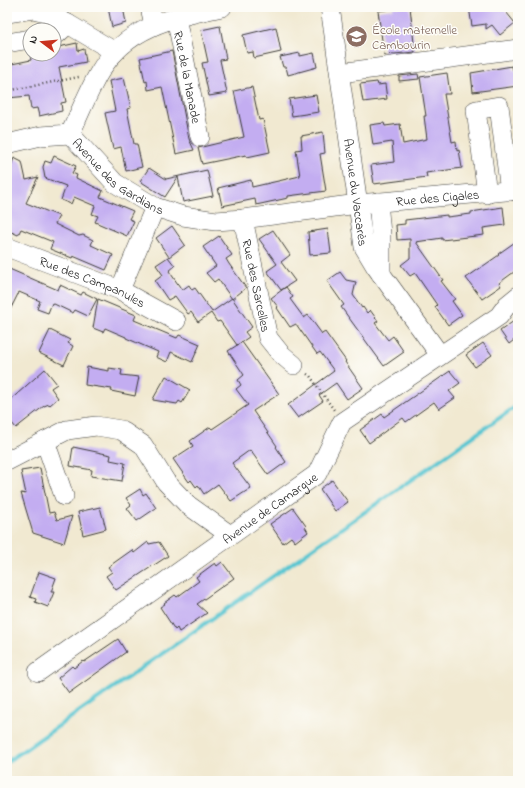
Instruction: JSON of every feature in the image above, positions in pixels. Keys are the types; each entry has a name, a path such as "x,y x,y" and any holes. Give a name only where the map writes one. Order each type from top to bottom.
{"street":[{"name":"Avenue des Gardians","path":"222,7 176,17 152,16 134,36 115,52 99,72 70,134 115,183 155,207 183,216 216,221 243,220 358,204"},
{"name":"Avenue du Vaccarès","path":"330,7 364,247 381,274 440,355"},
{"path":"7,13 34,9 46,12 55,22"},
{"name":"Rue de la Manade","path":"176,17 200,138"},
{"path":"62,29 115,52"},
{"path":"7,43 22,40"},
{"path":"340,72 518,49"},
{"path":"487,194 476,110 499,106 514,191"},
{"path":"7,144 41,136 70,134"},
{"name":"Rue des Cigales","path":"358,204 514,191"},
{"path":"378,202 381,234 381,274"},
{"path":"120,290 155,207"},
{"name":"Rue des Sarcelles","path":"243,220 268,338 280,353 294,365"},
{"name":"Rue des Campanules","path":"7,247 120,290 176,321"},
{"name":"Avenue de Camargue","path":"38,672 317,474 342,422 499,316 507,305 518,296"},
{"path":"7,460 67,430 96,426 121,430 143,445 166,482 188,505 230,535"},
{"path":"45,441 64,496"}],"path":[{"path":"7,91 99,72"},
{"path":"294,365 310,376 342,422"}],"building":[{"path":"108,7 123,7 126,23 112,27"},
{"path":"393,7 410,7 415,52 384,55 378,11 393,9"},
{"path":"469,7 502,7 515,23 500,35 492,25 486,29 486,24 472,26"},
{"path":"220,26 226,59 220,60 227,93 209,96 202,63 208,62 201,30"},
{"path":"276,27 281,52 254,58 253,52 247,53 243,35"},
{"path":"77,43 78,51 84,49 86,62 59,67 66,102 61,103 62,111 39,116 37,108 31,109 29,96 7,98 7,65 22,62 62,62 62,46"},
{"path":"172,51 189,139 194,150 176,154 162,87 148,90 147,81 145,82 140,58"},
{"path":"300,53 300,56 314,53 317,67 288,75 286,67 283,67 280,57"},
{"path":"512,66 513,70 518,70 518,86 473,92 471,73"},
{"path":"447,73 450,94 444,94 452,142 456,141 462,168 426,173 427,177 374,184 371,165 394,162 392,142 373,145 370,125 384,123 385,126 400,124 403,144 427,139 424,116 426,116 420,77"},
{"path":"418,74 419,79 399,81 399,76"},
{"path":"124,78 131,108 127,109 134,144 137,144 142,167 126,171 121,147 113,149 105,113 115,111 109,81"},
{"path":"377,82 378,85 385,84 387,99 363,102 360,84"},
{"path":"252,87 259,120 263,119 270,152 247,157 246,155 202,164 198,148 244,137 234,91"},
{"path":"316,95 319,112 292,116 289,99"},
{"path":"323,132 325,153 320,154 326,191 288,196 288,198 256,205 255,199 222,206 218,188 251,180 252,187 300,176 296,150 302,149 301,136"},
{"path":"54,156 76,166 72,173 77,175 76,178 103,191 100,197 133,211 129,219 134,221 127,236 95,222 98,216 92,214 95,206 74,197 71,204 61,200 66,186 45,178 43,167 45,161 51,163"},
{"path":"14,158 22,162 26,180 38,177 26,203 59,216 55,224 79,236 83,235 93,240 91,245 113,255 106,270 73,256 72,258 50,249 53,242 21,229 18,235 7,230 7,164 11,166"},
{"path":"149,168 166,179 207,170 213,196 183,202 178,177 165,197 140,181"},
{"path":"503,207 505,225 483,228 484,235 442,240 442,238 416,242 443,280 441,281 455,299 452,301 462,315 448,325 435,307 437,305 415,273 410,276 401,265 410,258 410,239 397,240 396,225 405,224 405,220 471,214 471,212"},
{"path":"172,226 185,245 169,257 156,238"},
{"path":"328,229 331,253 310,255 308,232"},
{"path":"273,230 290,255 281,262 295,281 281,290 267,271 277,264 259,239"},
{"path":"219,236 232,255 226,259 246,288 232,299 218,279 214,282 206,273 216,266 203,247"},
{"path":"518,240 518,269 499,283 501,286 482,299 466,278"},
{"path":"168,257 175,266 169,271 182,290 189,285 192,290 195,288 212,312 232,298 252,327 245,332 249,337 237,345 220,321 217,322 211,313 198,322 191,312 188,314 175,296 168,300 155,281 163,275 156,265"},
{"path":"7,268 58,290 60,285 81,295 83,292 97,299 88,316 75,310 73,313 52,303 48,313 37,309 40,301 19,292 7,316"},
{"path":"340,272 346,280 356,282 353,295 367,313 370,310 378,321 375,323 388,340 393,336 404,352 384,366 341,307 344,305 327,281"},
{"path":"286,287 293,297 290,299 304,318 308,315 322,334 325,332 363,388 347,399 336,383 319,395 323,401 298,418 288,405 334,371 320,352 317,354 296,324 290,327 271,298"},
{"path":"98,299 136,315 134,320 177,338 179,335 200,344 192,362 171,352 167,362 156,357 158,352 126,337 105,328 103,332 93,328"},
{"path":"518,318 518,337 509,344 500,331"},
{"path":"50,330 70,340 68,343 73,346 64,365 39,353"},
{"path":"242,342 279,394 253,411 286,462 268,475 250,450 232,463 251,488 231,501 218,484 204,494 198,485 196,487 191,480 189,482 173,459 193,446 190,441 210,427 212,429 248,405 236,389 241,385 238,380 244,375 228,351"},
{"path":"483,343 492,355 475,367 466,355"},
{"path":"87,367 109,371 109,368 122,370 121,375 139,377 135,396 111,391 112,389 85,385"},
{"path":"45,369 57,384 51,388 58,398 50,405 44,406 16,428 7,417 7,403"},
{"path":"450,371 460,383 449,391 455,398 439,409 434,402 406,422 403,418 369,443 360,430 382,414 384,417"},
{"path":"166,376 190,390 182,403 179,401 177,404 153,400"},
{"path":"73,447 111,455 110,460 125,463 122,481 91,476 92,470 70,466"},
{"path":"40,468 49,513 54,512 57,520 72,516 64,543 33,533 21,493 26,494 21,471"},
{"path":"332,480 348,502 335,511 320,489"},
{"path":"140,489 143,495 146,493 156,508 137,521 127,508 131,505 126,498"},
{"path":"100,507 106,529 83,535 78,512"},
{"path":"293,508 306,526 305,527 308,532 295,542 291,537 283,543 270,524"},
{"path":"148,542 149,544 159,542 168,556 116,590 106,576 112,572 108,567 132,550 134,553"},
{"path":"222,562 234,578 197,604 207,613 179,632 177,628 175,630 160,607 175,595 177,597 199,581 196,577 215,563 217,566"},
{"path":"39,572 56,578 51,592 54,592 48,607 35,602 36,599 30,597"},
{"path":"118,639 126,652 69,693 58,678 72,666 74,668"}],"waterway":[{"path":"7,762 518,405"}],"place":[{"name":"École maternelle Cambourin","path":"357,36"}]}
